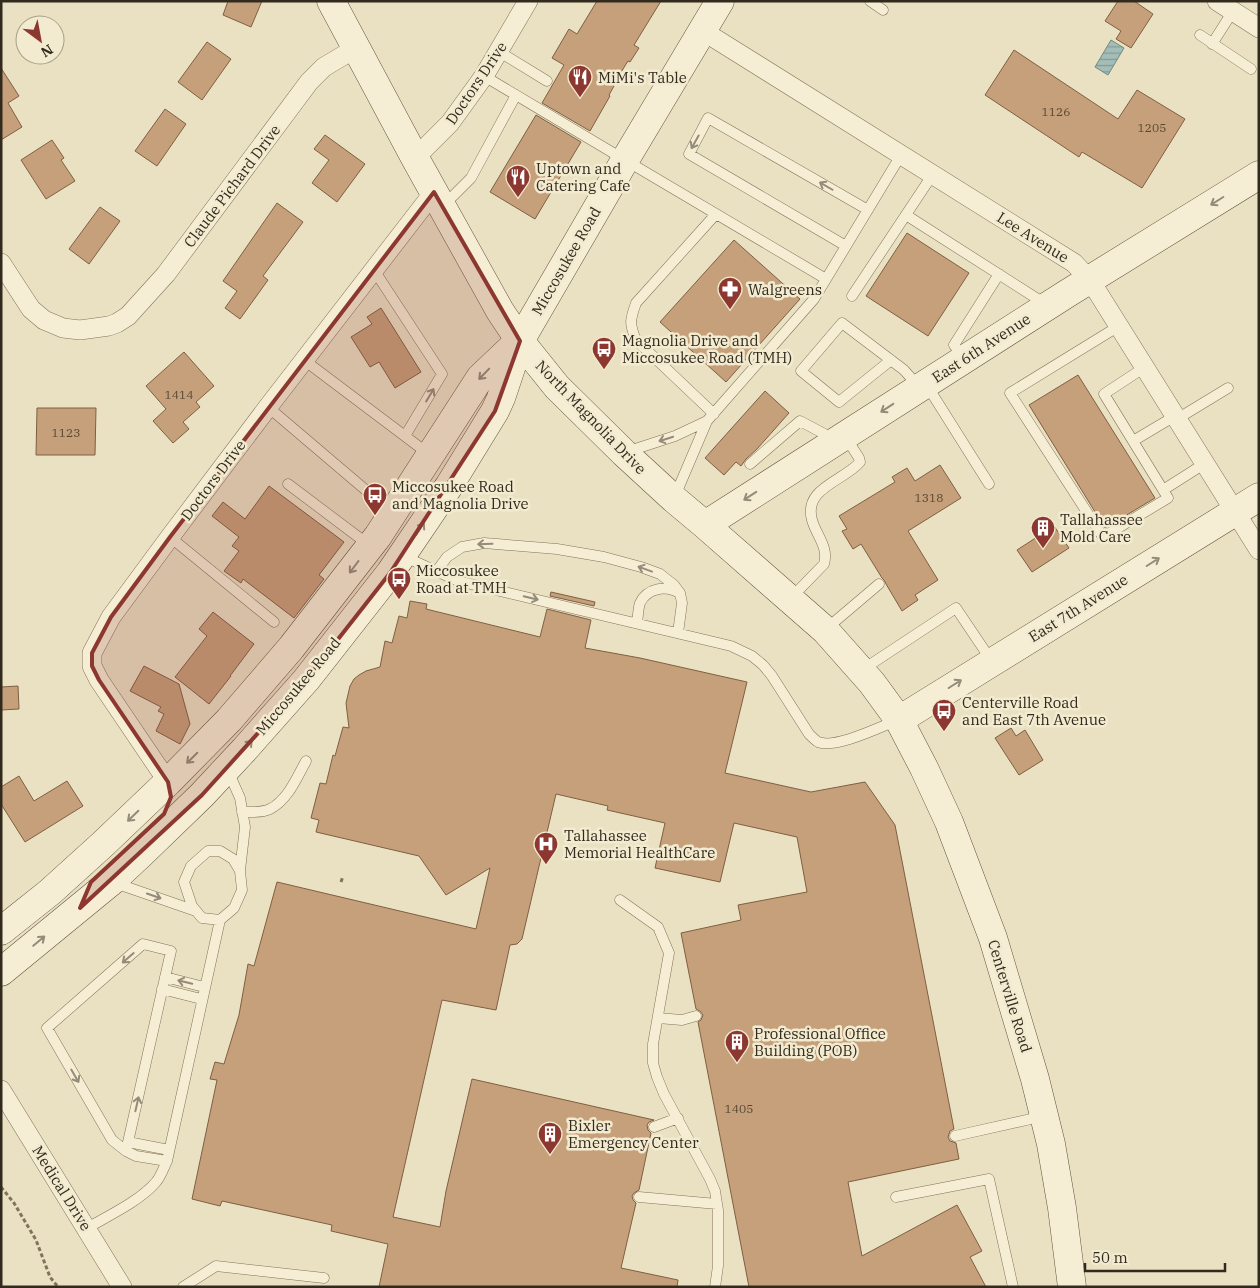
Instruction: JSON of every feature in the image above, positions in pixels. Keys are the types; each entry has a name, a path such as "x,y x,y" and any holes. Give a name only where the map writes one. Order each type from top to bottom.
{"street":[{"name":"North Magnolia Drive","path":"331,1 500,311 520,341 557,387 624,453 674,500 825,630 879,691 899,720"},
{"name":"Doctors Drive","path":"415,158 450,123 484,76 528,1"},
{"name":"Miccosukee Road","path":"1,972 112,882 202,795 306,680 390,573 449,486 495,411 520,341 720,1"},
{"path":"1217,1 1259,28"},
{"name":"Lee Avenue","path":"702,31 1074,263 1090,280 1259,550"},
{"name":"Claude Pichard Drive","path":"1,263 31,309 44,320 63,328 80,330 117,323 128,316 166,274 309,82 324,66 356,48"},
{"name":"East 6th Avenue","path":"705,525 964,359 1259,175"},
{"name":"Doctors Drive","path":"168,782 99,680 92,666 92,653 111,617 268,407 374,270 438,199"},
{"name":"Miccosukee Road","path":"1,931 50,892 96,850 168,782 229,720 292,648 370,546 480,378 520,341"},
{"name":"East 7th Avenue","path":"899,720 1259,497"},
{"name":"Centerville Road","path":"899,720 950,822 993,938 1035,1079 1051,1144 1062,1208 1072,1287"},
{"path":"80,908 91,882 164,814 171,797 168,782"},
{"name":"Medical Drive","path":"1,1090 122,1287"}],"lane":[{"path":"870,1 883,10"},
{"path":"1212,44 1233,11"},
{"path":"1200,36 1251,69"},
{"path":"498,51 547,81"},
{"path":"484,76 826,279"},
{"path":"438,199 471,178 516,95"},
{"path":"846,246 689,154 708,118 868,210"},
{"path":"674,500 710,418 814,299 901,155"},
{"path":"852,296 933,174"},
{"path":"710,418 636,340 631,328 631,316 636,303 716,214"},
{"path":"906,215 1048,306"},
{"path":"374,270 442,374 404,436"},
{"path":"964,359 954,345 999,274"},
{"path":"891,360 839,402 801,371 842,323 891,360 904,370 923,386 990,484"},
{"path":"1119,326 1010,394 1103,537 1168,498 1104,394 1145,367"},
{"path":"304,360 430,456"},
{"path":"1133,441 1228,388"},
{"path":"268,407 368,492"},
{"path":"624,453 675,436 710,418"},
{"path":"750,464 800,421 841,438 859,458 860,462 855,467 825,486 816,496 811,506 811,519 824,548 826,558 824,564 790,599"},
{"path":"1163,490 1204,464"},
{"path":"288,484 370,546"},
{"path":"170,537 274,622"},
{"path":"436,572 448,557 462,547 484,543 557,549 604,557 643,567 660,574 674,585 680,593 682,603 678,633"},
{"path":"402,556 458,581 731,646 752,656 763,665 809,734 817,741 836,743 899,720"},
{"path":"825,630 879,584"},
{"path":"637,623 639,605 644,596 657,588 674,589 680,593"},
{"path":"861,670 956,608 992,661"},
{"path":"242,812 257,812 271,808 285,797 306,760"},
{"path":"87,1228 141,1195 157,1181 167,1160 220,920 234,908 242,890 240,871 244,827 240,798 227,768"},
{"path":"220,920 202,918 192,906 184,882 191,866 208,851 220,851 233,859 240,871"},
{"path":"112,882 196,911"},
{"path":"620,900 658,927 669,953 653,1044 653,1063 664,1094 715,1190 718,1266 715,1287"},
{"path":"127,1147 170,951 143,944 47,1028 112,1140 127,1147 136,1156 167,1160"},
{"path":"165,977 204,987"},
{"path":"162,989 202,999"},
{"path":"658,1018 682,1020 696,1016"},
{"path":"955,1136 1044,1116"},
{"path":"654,1127 678,1118"},
{"path":"127,1147 169,1150"},
{"path":"896,1197 989,1179 1013,1287"},
{"path":"639,1197 717,1204"},
{"path":"183,1287 216,1266 324,1278"}],"path":[{"path":"341,882 343,876"},
{"path":"1,1187 14,1203 36,1240 50,1277 58,1287"}],"highlighted area":[{"path":"434,192 520,341 495,411 390,573 306,680 202,795 80,908 91,882 164,814 171,797 168,782 99,680 92,666 92,653 111,617 170,537"}],"water":[{"path":"1111,40 1124,48 1108,75 1095,67"}],"building":[{"path":"228,1 262,1 251,27 223,15"},
{"path":"597,1 661,1 634,45 639,48 630,62 628,61 613,85 610,96 590,131 542,103 564,65 552,58 569,29 577,34"},
{"path":"1118,1 1134,1 1153,14 1131,48 1116,39 1121,31 1105,21"},
{"path":"207,42 231,59 202,100 178,82"},
{"path":"1014,50 1118,119 1137,90 1185,119 1142,188 1082,152 1079,157 985,95"},
{"path":"1,68 19,96 8,103 22,127 1,140"},
{"path":"165,109 186,124 157,166 135,151"},
{"path":"536,115 581,142 535,219 490,192"},
{"path":"325,135 365,164 337,202 312,183 329,160 314,149"},
{"path":"52,140 64,158 61,160 75,181 46,199 21,160"},
{"path":"277,203 303,222 263,276 268,280 240,319 225,308 237,291 223,281"},
{"path":"100,207 120,221 89,264 69,249"},
{"path":"907,233 969,273 928,336 866,296"},
{"name":"Walgreens","path":"734,240 800,299 726,382 660,322"},
{"path":"381,308 421,372 395,388 379,362 370,367 351,337 372,324 367,317"},
{"path":"184,352 214,386 196,402 200,407 183,422 189,429 173,443 153,421 166,409 146,386"},
{"path":"1078,375 1155,498 1105,528 1029,405"},
{"path":"765,391 789,413 741,466 736,462 724,475 705,458"},
{"path":"37,408 96,408 95,455 36,455"},
{"path":"940,465 961,498 908,531 938,580 915,595 918,600 902,611 861,544 853,549 842,531 847,529 839,516 895,482 892,477 907,468 915,481"},
{"path":"269,486 344,542 319,575 324,579 294,618 243,579 241,583 224,571 239,551 232,546 239,537 212,516 223,502 245,519"},
{"name":"Tallahassee Mold Care","path":"1054,526 1069,548 1032,572 1017,550"},
{"path":"551,592 595,602 594,606 550,596"},
{"path":"410,601 427,604 426,609 540,637 547,609 591,620 585,648 640,658 747,682 725,773 811,792 865,782 895,825 954,1129 950,1131 948,1137 950,1141 956,1143 959,1159 848,1182 862,1256 957,1205 982,1251 970,1257 986,1287 749,1287 698,1022 703,1015 696,1009 681,933 741,920 738,905 807,892 797,837 734,823 720,882 655,868 665,823 607,810 608,806 556,794 522,939 517,944 510,945 496,1010 442,1000 393,1217 440,1227 446,1191 472,1079 654,1120 647,1125 651,1133 639,1190 632,1196 636,1203 621,1268 678,1280 677,1287 379,1287 388,1244 331,1231 332,1225 222,1201 220,1206 192,1199 217,1080 210,1079 215,1062 224,1064 239,1015 248,964 254,966 277,882 476,929 490,868 446,895 419,856 316,832 319,820 311,818 320,783 326,784 333,755 335,756 343,727 349,728 346,703 350,686 359,675 380,667 385,641 392,643 399,616 407,618"},
{"path":"213,612 254,644 209,704 175,677 207,636 199,629"},
{"path":"144,666 179,684 190,724 180,744 156,731 164,714 158,711 161,707 130,691"},
{"path":"18,686 19,709 1,710 1,687"},
{"path":"1011,728 1016,736 1025,730 1043,760 1019,775 995,738"},
{"path":"19,776 34,801 67,781 83,806 25,842 1,804 1,787"}],"place":[{"name":"MiMi's Table","path":"580,98"},
{"name":"Uptown and Catering Cafe","path":"518,198"},
{"name":"Walgreens","path":"730,310"},
{"name":"Magnolia Drive and Miccosukee Road (TMH)","path":"604,370"},
{"name":"Miccosukee Road and Magnolia Drive","path":"375,516"},
{"name":"Tallahassee Mold Care","path":"1043,549"},
{"name":"Miccosukee Road at TMH","path":"399,600"},
{"name":"Centerville Road and East 7th Avenue","path":"944,732"},
{"name":"Tallahassee Memorial HealthCare","path":"546,865"},
{"name":"Professional Office Building (POB)","path":"737,1063"},
{"name":"Bixler Emergency Center","path":"550,1155"}]}
